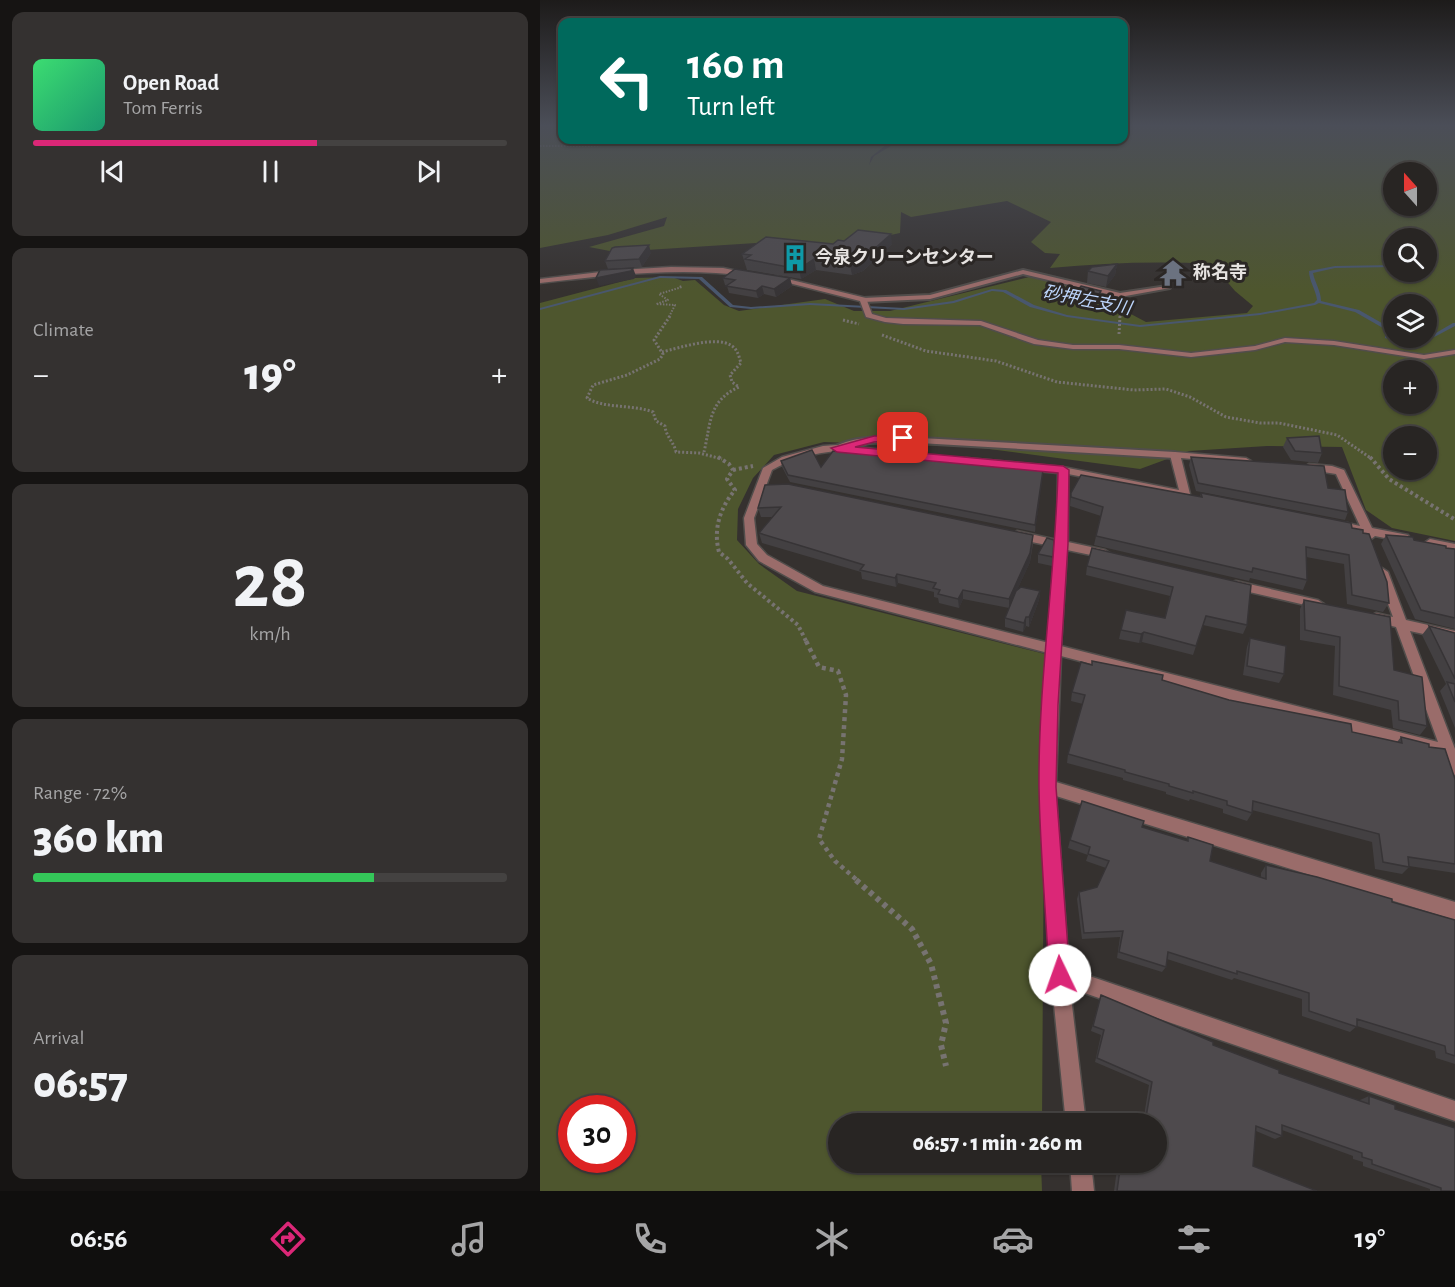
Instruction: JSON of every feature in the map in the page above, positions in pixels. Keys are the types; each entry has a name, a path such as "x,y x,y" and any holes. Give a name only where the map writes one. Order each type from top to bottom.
{"street":[{"path":"540,282 610,273 700,267 756,275"},
{"path":"766,277 863,300 869,315 885,320 981,323 1054,346 1119,347 1176,354 1211,354 1255,348 1285,340 1299,340 1424,357 1455,352"},
{"path":"928,458 837,448 823,449 778,461 768,468 769,483 749,518 752,545 763,558 787,574 819,590 1448,751"},
{"path":"1185,494 1174,455 1253,462"},
{"path":"951,460 1063,470 1196,497"},
{"path":"1298,466 1332,469 1340,472 1368,531 1455,768"},
{"path":"1063,470 1062,544 1048,787 1060,975 1075,1113"},
{"path":"1334,524 1455,548"},
{"path":"1004,532 1120,558"},
{"path":"1225,583 1330,607"},
{"path":"1366,615 1455,636"},
{"path":"1048,787 1455,911"},
{"path":"1060,975 1455,1111"},
{"path":"1081,1173 1083,1191"}],"lane":[{"path":"863,300 930,297 1023,272 1120,295 1167,288"},
{"path":"837,448 874,439 903,438 964,444 1174,455"}],"path":[{"path":"662,352 654,340 675,305 656,304 668,300 659,294 682,287 673,283"},
{"path":"1119,347 1120,295"},
{"path":"843,320 866,327"},
{"path":"878,333 926,351 996,361 1046,379 1134,390 1166,389 1190,396 1226,417 1260,423 1279,423 1337,435 1371,458 1389,479 1454,519"},
{"path":"662,352 719,341 732,345 738,354 741,363 730,375 732,382 739,387 728,392 715,406 709,420 710,428 704,452"},
{"path":"662,352 660,358 644,368 592,385 587,398 593,402 616,407 636,406 653,412 656,421 665,426 666,436 675,446 676,452 704,452 729,462 733,470 727,479 735,490 724,505 716,526 719,552 728,559 747,583 798,625 819,667 840,674 846,695 842,759 819,839 835,861 912,929 924,950 931,964 946,1023 941,1045 946,1066"}],"green space":[{"path":"540,180 1383,180 1383,216 1437,216 1437,180 1455,180 1455,541 1392,528 1366,510 1342,447 1267,446 1189,451 1140,469 974,447 824,442 774,455 753,478 738,509 737,540 759,564 797,591 1045,654 1042,1113 828,1113 828,1173 1041,1173 1042,1191 540,1191 540,303 635,278 672,277 683,281 695,280 724,305 739,311 825,299 854,311 890,311 1029,277 1068,286 1082,301 1114,305 1146,322 1247,313 1253,306 1235,291 1212,264 1131,263 1050,268 1060,254 1045,253 1031,242 1051,222 1007,201 911,217 901,212 900,233 839,246 771,242 615,252 589,247 664,226 667,217 608,235 540,248"}],"building":[{"path":"858,230 891,234 862,260 850,265 814,259 799,269 745,259 751,255 742,254 766,237 833,244 838,240 844,241"},
{"path":"649,245 639,259 605,261 612,248"},
{"path":"1117,264 1108,276 1088,271 1092,267"},
{"path":"633,268 631,271 596,278 600,270"},
{"path":"735,269 790,278 774,289 762,286 756,291 726,286 735,280 723,278"},
{"path":"1081,286 1101,291 1099,294 1078,290"},
{"path":"1319,436 1322,453 1295,451 1287,438"},
{"path":"812,450 821,467 833,451 981,461 981,463 1043,470 1035,525 788,475 781,461"},
{"path":"1191,457 1324,466 1328,488 1345,490 1348,512 1198,483"},
{"path":"1081,475 1202,497 1201,493 1351,523 1352,528 1369,534 1387,582 1389,603 1352,595 1349,555 1306,547 1307,580 1253,568 1252,572 1096,536 1103,507 1071,497"},
{"path":"788,484 1033,535 1030,553 1009,599 963,590 958,599 938,594 940,590 933,588 936,583 897,574 895,578 860,570 864,565 759,533 781,507 758,508 765,485"},
{"path":"1386,535 1413,537 1414,540 1455,549 1455,618 1421,610"},
{"path":"1047,538 1054,540 1053,557 1038,554"},
{"path":"1092,548 1251,585 1247,625 1206,616 1196,646 1144,632 1141,634 1121,630 1126,610 1165,618 1173,587 1087,566"},
{"path":"1021,587 1040,591 1024,623 1005,618 1016,591"},
{"path":"1304,600 1390,617 1394,670 1422,677 1427,726 1399,720 1398,701 1339,686 1340,637 1305,630"},
{"path":"1429,626 1455,633 1455,679"},
{"path":"1250,638 1286,646 1284,674 1247,666"},
{"path":"1092,661 1163,675 1162,680 1229,700 1351,724 1352,732 1402,743 1401,737 1429,744 1429,747 1445,749 1455,779 1455,864 1408,857 1409,867 1383,862 1379,834 1253,801 1252,813 1227,805 1227,801 1169,786 1169,784 1125,772 1125,770 1068,754 1085,695 1072,692 1081,662 1092,665"},
{"path":"1447,682 1455,684 1455,702"},
{"path":"1082,801 1144,821 1142,827 1188,841 1188,837 1213,845 1210,861 1266,879 1266,865 1317,877 1455,920 1455,1056 1446,1053 1445,1046 1357,1019 1357,1027 1309,1011 1309,993 1237,971 1237,974 1168,952 1166,967 1119,952 1123,931 1084,933 1079,892 1097,887 1109,861 1088,854 1090,847 1070,840"},
{"path":"1101,995 1213,1042 1213,1045 1279,1070 1279,1073 1369,1104 1369,1096 1395,1105 1395,1109 1455,1128 1455,1191 1441,1191 1441,1188 1372,1164 1372,1160 1362,1157 1362,1153 1282,1125 1282,1136 1256,1126 1253,1166 1317,1191 1117,1191 1119,1173 1167,1173 1167,1113 1147,1113 1152,1082 1097,1058 1104,1030 1093,1026"}],"waterway":[{"name":"砂押左支川","path":"1318,301 1319,296 1311,272 1335,267 1383,266"},
{"name":"砂押左支川","path":"540,309 660,277 700,278 732,306 751,308 810,304 904,309 954,302 992,290 1004,291 1032,306 1067,316 1140,326 1260,314 1315,304 1318,301"},
{"path":"1318,301 1357,311 1393,332 1387,337 1408,343 1423,342 1455,324"}],"place":[{"name":"今泉クリーンセンター","path":"795,258"},
{"name":"称名寺","path":"1173,273"}],"route":[{"path":"903,438 874,439 837,448 1063,470 1062,544 1048,787 1060,975"}]}
